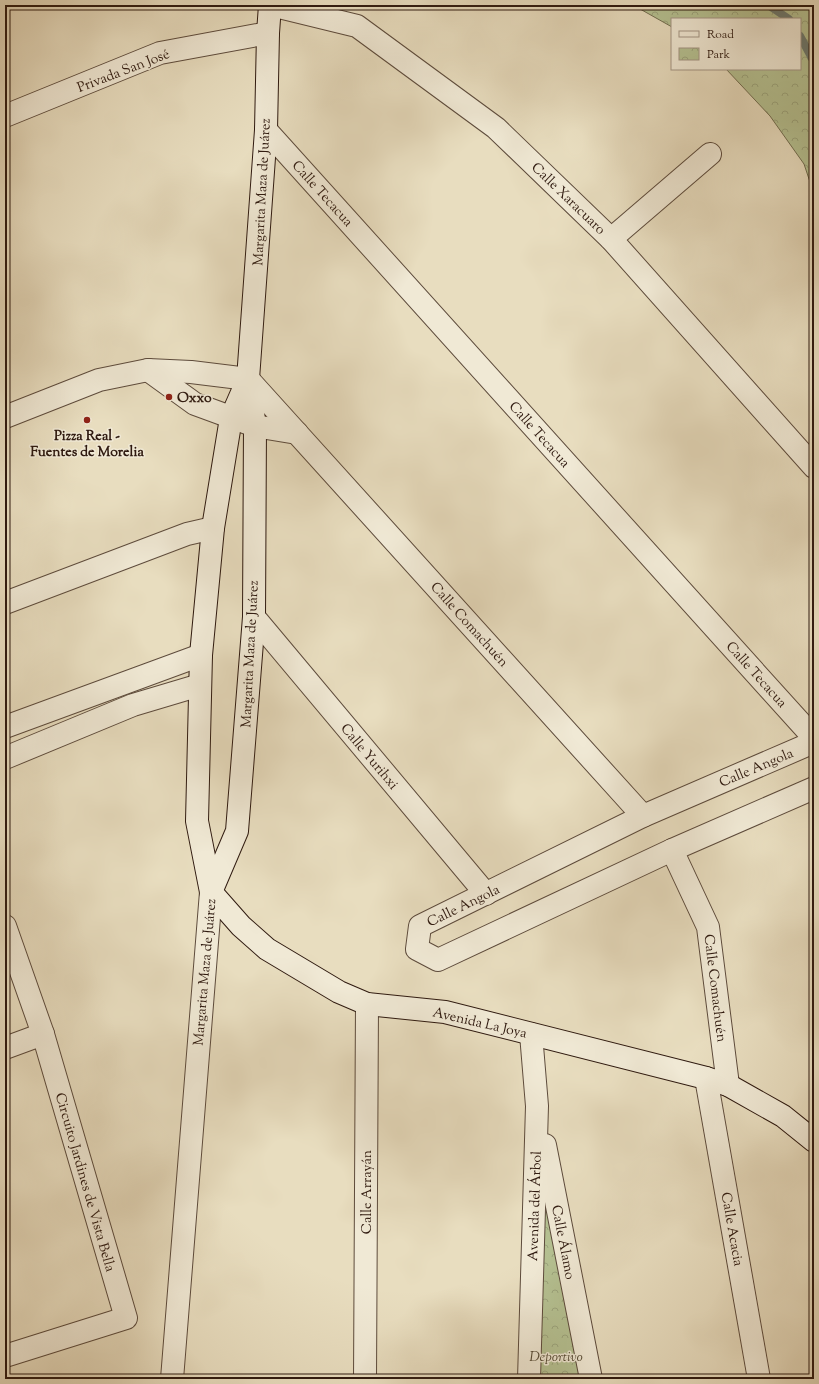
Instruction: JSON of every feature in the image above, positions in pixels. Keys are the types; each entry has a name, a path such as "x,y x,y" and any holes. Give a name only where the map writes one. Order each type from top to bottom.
{"street":[{"name":"Margarita Maza de Juárez","path":"211,892 237,831 254,617 255,426 248,379 266,130 270,5"},
{"name":"Calle Xaracuaro","path":"270,5 357,26 496,128 611,239 814,467"},
{"name":"Privada San José","path":"5,116 160,53 268,32"},
{"name":"Calle Tecacua","path":"266,130 814,738"},
{"path":"611,239 710,154"},
{"path":"5,417 99,380 148,370 191,372 248,379"},
{"path":"148,370 194,404 255,426 297,433"},
{"name":"Margarita Maza de Juárez","path":"172,1379 211,892 197,821 201,655 213,528 232,418 248,379"},
{"name":"Calle Comachuén","path":"248,379 643,816"},
{"path":"5,603 187,534 213,528"},
{"name":"Calle Yurihxi","path":"254,617 486,894"},
{"path":"5,727 201,655"},
{"path":"5,758 133,705 200,685"},
{"name":"Calle Angola","path":"814,742 643,816 420,926 418,949 438,960 672,850 814,788"},
{"name":"Calle Comachuén","path":"672,850 708,927 728,1085"},
{"name":"Avenida La Joya","path":"211,892 241,926 267,950 339,992 367,1004 445,1012 632,1058 706,1078 728,1085 783,1116 814,1141"},
{"name":"Circuito Jardines de Vista Bella","path":"5,926 43,1034 126,1318 5,1356"},
{"name":"Calle Arrayán","path":"365,1379 367,1004"},
{"path":"5,1048 43,1034"},
{"name":"Avenida del Árbol","path":"529,1379 537,1106 531,1034"},
{"name":"Calle Acacia","path":"706,1078 759,1379"},
{"name":"Calle Álamo","path":"537,1106 591,1379"}],"green space":[{"path":"633,5 814,5 814,194 804,164 770,116 727,70 801,70 801,18 671,18 671,26"},
{"name":"Deportivo","path":"541,1154 581,1379 534,1379"}],"waterway":[{"path":"768,5 788,18"},
{"path":"801,38 814,62"}],"place":[{"name":"Oxxo","path":"169,397"},
{"name":"Pizza Real - Fuentes de Morelia","path":"87,420"}]}
